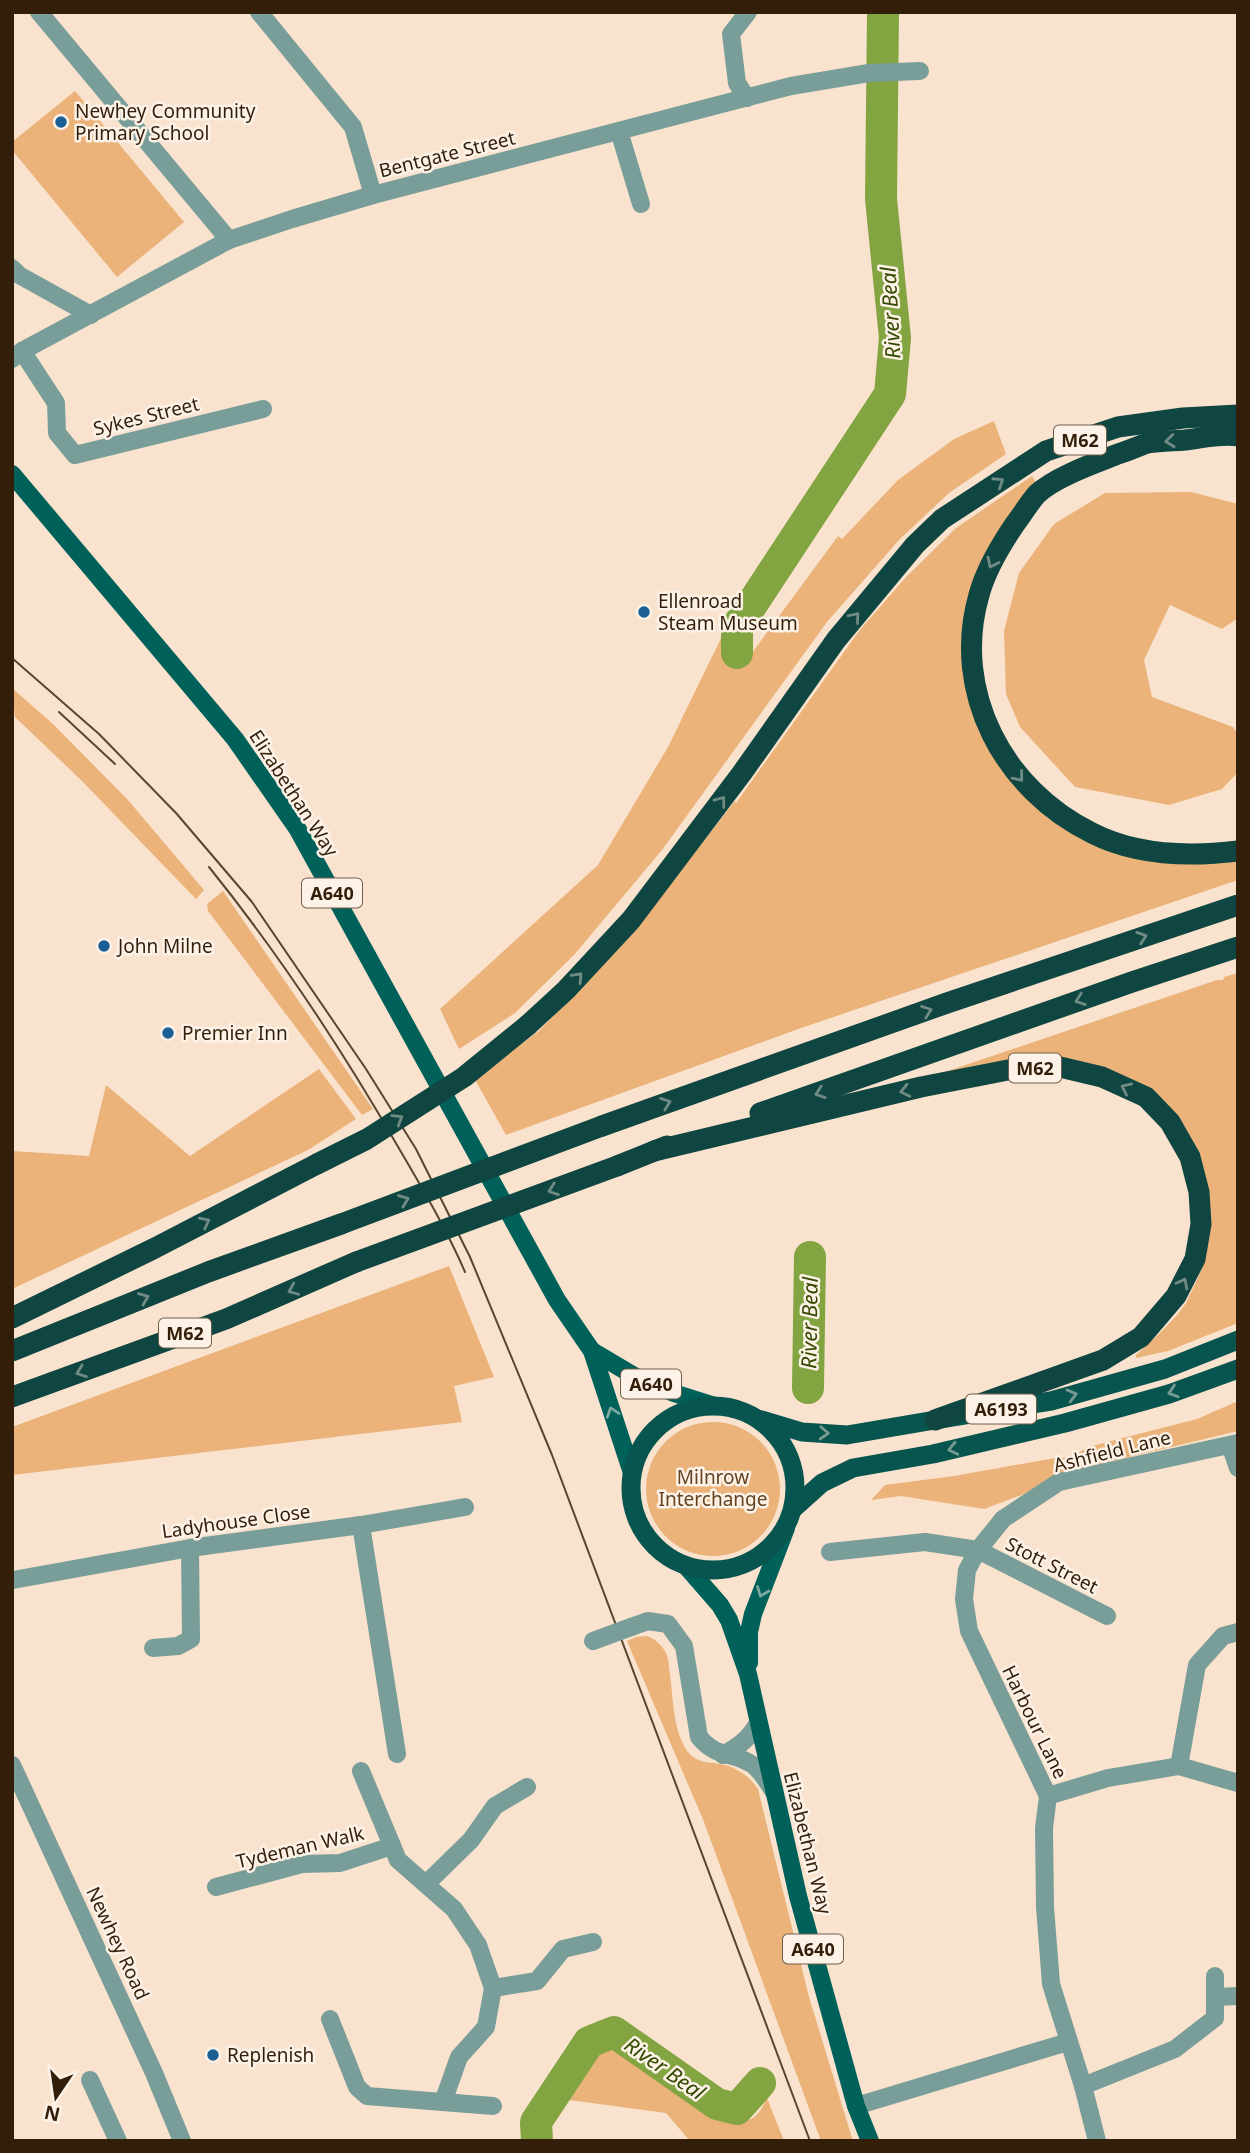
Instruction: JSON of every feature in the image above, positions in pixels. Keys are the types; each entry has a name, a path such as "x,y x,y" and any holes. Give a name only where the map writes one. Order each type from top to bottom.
{"highway":[{"name":"M62","path":"12,1318 367,1139 464,1077 528,1024 566,990 631,920 742,773 836,640 915,545 942,519 1046,451 1118,427 1183,418 1238,415"},
{"name":"M62","path":"1238,436 1148,443 1077,469 1038,493 1006,537 990,565 978,595 973,626 974,682 991,733 1018,777 1050,808 1093,834 1151,852 1185,855 1238,851"},
{"name":"M62","path":"12,1351 208,1272 602,1126 947,1003 1238,905"},
{"name":"M62","path":"12,1397 226,1318 356,1262 654,1151 1238,947"},
{"name":"M62","path":"654,1151 920,1087 1013,1069 1060,1067 1102,1077 1146,1097 1170,1122 1190,1157 1199,1192 1201,1224 1195,1259 1176,1296 1141,1337 1103,1360 935,1420"},
{"name":"A6193","path":"758,1419 802,1432 847,1435 1051,1401 1165,1369 1238,1340"},
{"name":"A6193","path":"793,1509 822,1483 853,1468 933,1454 1065,1423 1169,1394 1238,1369"},
{"name":"A640","path":"715,1405 737,1409 758,1419 774,1432 786,1449 796,1488 793,1509 786,1528 772,1546 743,1564 709,1570 686,1566 666,1555 649,1539 637,1519 631,1497 632,1473 639,1451 652,1432 670,1418 692,1408 715,1405"}],"main road":[{"name":"Elizabethan Way","path":"13,476 235,739 297,828 557,1300 592,1351 632,1473"},
{"name":"Elizabethan Way","path":"592,1351 641,1380 715,1405"},
{"name":"Elizabethan Way","path":"748,1674 749,1632 753,1614 786,1528"},
{"name":"Elizabethan Way","path":"686,1566 725,1612 748,1674 799,1896 856,2106 870,2141"}],"street":[{"path":"39,12 229,240"},
{"path":"259,12 353,127 373,195"},
{"path":"747,98 737,83 732,34 748,12"},
{"name":"Bentgate Street","path":"17,355 229,240 373,195 791,86 869,73 919,71"},
{"path":"620,131 642,204"},
{"path":"12,268 19,275 91,315"},
{"name":"Sykes Street","path":"17,355 56,403 57,433 75,455 263,408"},
{"path":"1234,1444 1238,1468"},
{"name":"Ashfield Lane","path":"978,1550 1003,1519 1059,1482 1234,1444"},
{"name":"Ladyhouse Close","path":"13,1580 190,1548 362,1525 465,1507"},
{"path":"362,1525 397,1754"},
{"name":"Stott Street","path":"830,1552 925,1542 978,1550 1107,1616"},
{"path":"153,1648 178,1646 191,1639 190,1548"},
{"name":"Harbour Lane","path":"978,1550 967,1570 964,1599 969,1630 1048,1796 1044,1828 1045,1907 1051,1984 1097,2141"},
{"path":"593,1641 648,1621 668,1624 684,1646 699,1737 705,1745 723,1755 752,1765 774,1792"},
{"path":"1179,1766 1197,1665 1223,1636 1238,1632"},
{"path":"723,1755 751,1736 758,1723"},
{"path":"1048,1796 1108,1778 1179,1766 1238,1783"},
{"name":"Newhey Road","path":"13,1770 154,2073 181,2141"},
{"path":"361,1771 398,1860 454,1909 478,1945 493,1988 486,2027 459,2057 443,2102"},
{"path":"426,1884 471,1840 495,1806 527,1787"},
{"name":"Tydeman Walk","path":"216,1887 302,1864 340,1863 392,1846"},
{"path":"493,1988 537,1980 563,1949 593,1942"},
{"path":"1083,2086 1175,2049 1215,2018 1215,1976"},
{"path":"1215,1997 1238,1996"},
{"path":"330,2020 357,2087 367,2096 493,2106"},
{"path":"856,2106 1068,2042"},
{"path":"90,2080 118,2141"}],"green space":[{"path":"75,91 184,222 117,277 12,150 12,142"},
{"path":"994,421 1006,454 949,493 899,540 827,622 662,850 574,955 515,1013 459,1049 440,1009 598,865 668,747 726,628 727,653 733,658 746,661 838,536 842,539 898,480 954,439"},
{"path":"1032,476 1037,485 967,622 996,761 1018,790 1048,818 1073,832 1238,858 1238,880 801,1028 506,1135 474,1078 539,1031 627,939 735,801 736,803 859,631 906,577 956,528"},
{"path":"1191,492 1238,504 1238,618 1222,629 1170,605 1144,660 1152,697 1233,727 1238,734 1238,772 1222,789 1169,805 1075,787 1020,727 1006,694 1004,631 1019,573 1054,524 1105,493"},
{"path":"12,688 53,724 128,800 204,890 196,899 81,780 15,717"},
{"path":"223,891 373,1109 362,1115 208,911 207,904"},
{"path":"1238,973 1238,1323 1168,1351 1136,1358 1178,1314 1202,1269 1209,1232 1184,1127 1070,1059 1026,1058 970,1067 924,1079"},
{"path":"319,1069 356,1119 308,1150 12,1289 12,1151 89,1156 106,1085 190,1156"},
{"path":"449,1266 494,1377 454,1386 462,1422 12,1475 12,1427"},
{"path":"1238,1401 1238,1431 1063,1473 1024,1494 984,1509 901,1496 871,1500 885,1485 1072,1457 1088,1447 1197,1419"},
{"name":"Milnrow Interchange","path":"713,1422 739,1427 760,1442 775,1463 780,1489 775,1515 760,1536 739,1551 713,1556 687,1551 666,1536 651,1515 646,1489 651,1463 666,1442 687,1427"},
{"path":"647,1636 658,1643 667,1655 675,1719 687,1751 697,1759 738,1770 758,1789 809,1997 853,2141 821,2141 704,1822 627,1641"},
{"path":"605,2042 617,2043 662,2079 721,2116 738,2120 751,2119 759,2113 767,2098 784,2141 690,2141 666,2113 562,2099 591,2049"}],"waterway":[{"name":"River Beal","path":"737,653 737,627 890,394 895,338 881,199 883,12"},
{"name":"River Beal","path":"808,1388 810,1257"},
{"name":"River Beal","path":"537,2141 536,2122 589,2042 614,2032 717,2104 737,2109 760,2083"}],"tram line":[{"path":"12,658 99,734 176,813 252,902 366,1069 416,1149 470,1257 552,1455 810,2141"},
{"path":"59,712 115,764"},
{"path":"209,867 308,1002 354,1073 433,1207 465,1272"}],"place":[{"name":"Newhey Community Primary School","path":"61,122"},
{"name":"Ellenroad Steam Museum","path":"644,612"},
{"name":"John Milne","path":"104,946"},
{"name":"Premier Inn","path":"168,1033"},
{"name":"Replenish","path":"213,2055"}]}
